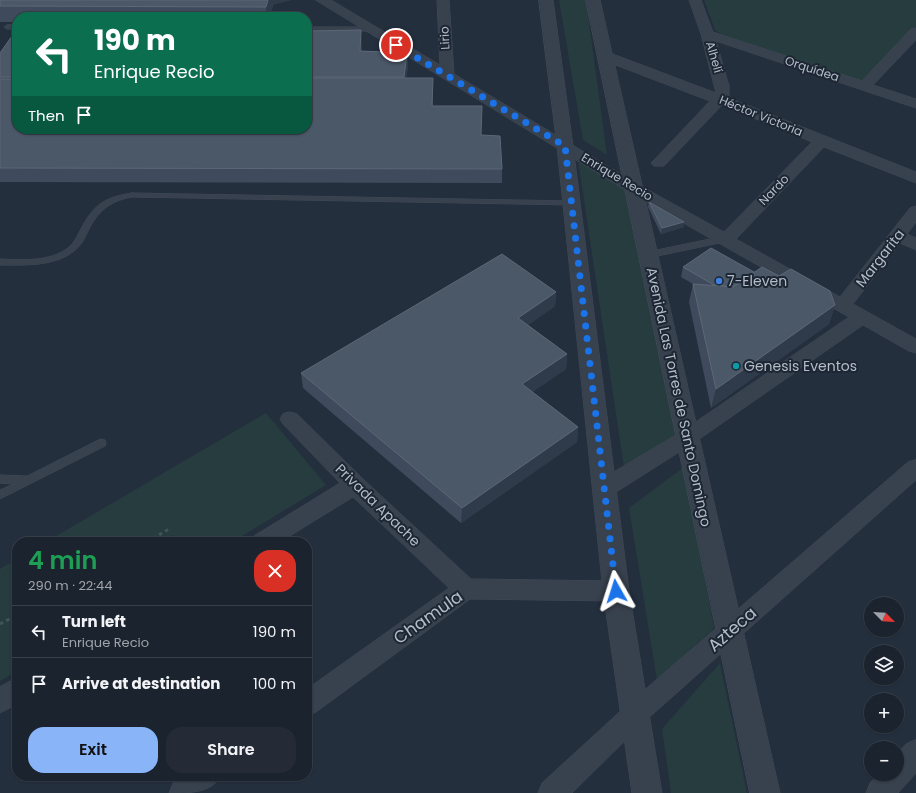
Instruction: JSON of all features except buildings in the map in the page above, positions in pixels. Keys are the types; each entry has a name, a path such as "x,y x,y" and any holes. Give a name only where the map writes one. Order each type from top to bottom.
{"street":[{"name":"Enrique Recio","path":"322,0 633,188 916,347"},
{"name":"Lirio","path":"443,0 447,76"},
{"path":"546,0 572,203 616,591 647,793"},
{"name":"Avenida Las Torres de Santo Domingo","path":"593,0 764,793"},
{"name":"Alhelí","path":"695,0 707,34 722,86 723,96 721,100"},
{"path":"864,87 916,32"},
{"name":"Orquídea","path":"707,34 916,104"},
{"name":"Héctor Victoria","path":"605,56 721,100 916,178"},
{"path":"659,163 721,100"},
{"name":"Nardo","path":"726,239 821,141"},
{"name":"Margarita","path":"843,305 916,211"},
{"path":"898,236 916,245"},
{"path":"605,488 688,437 862,317"},
{"name":"Privada Apache","path":"290,419 355,485 466,589"},
{"name":"Azteca","path":"552,793 635,714 916,468"},
{"path":"270,537 355,485"},
{"name":"Chamula","path":"312,700 466,589 616,591"},
{"path":"0,701 12,693"},
{"path":"880,793 916,753"},
{"path":"183,793 200,781"}],"lane":[{"path":"7,27 12,27"},
{"path":"312,29 370,30"},
{"path":"0,262 40,261 62,255 76,245 92,214 101,206 110,200 132,195 572,203"},
{"path":"648,255 726,239"},
{"path":"0,495 101,443"},
{"path":"0,479 27,480"}],"path":[{"path":"155,537 169,529"},
{"path":"0,624 12,618"}],"green space":[{"path":"559,0 586,0 607,155 583,140"},
{"path":"704,0 916,0 916,27 867,80 853,80 721,34 715,30"},
{"path":"578,160 626,191 680,438 625,474"},
{"path":"266,413 326,485 240,537 55,537"},
{"path":"684,467 714,628 657,680 629,508"},
{"path":"12,562 12,674 0,681 0,569"},
{"path":"720,663 747,793 671,793 662,729"}],"place":[{"name":"7-Eleven","path":"719,281"},
{"name":"Genesis Eventos","path":"736,366"}],"route":[{"path":"396,45 565,146 616,591"}]}
